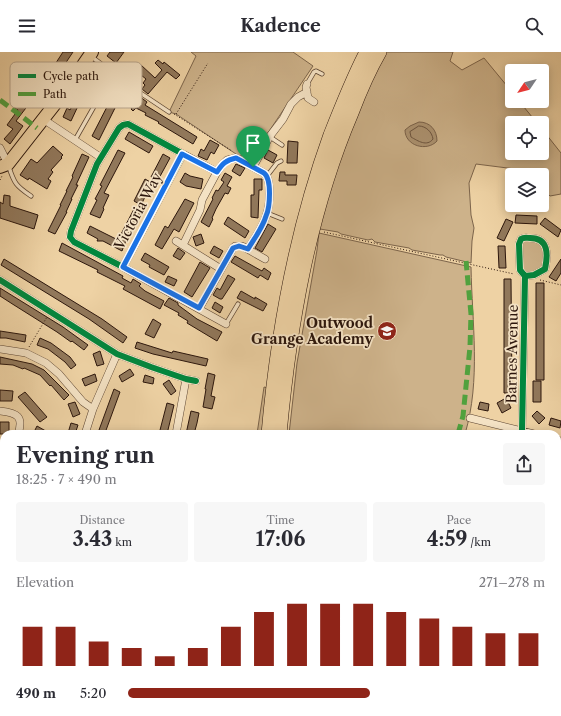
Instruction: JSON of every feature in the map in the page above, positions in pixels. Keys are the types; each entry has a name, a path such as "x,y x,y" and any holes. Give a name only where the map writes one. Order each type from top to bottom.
{"highway":[{"path":"268,430 278,342 301,225 333,128 348,89 366,52"},
{"path":"280,430 290,344 313,229 344,130 380,52"}],"main road":[{"path":"4,166 52,108"}],"street":[{"path":"307,84 308,98 314,102"},
{"path":"253,167 270,136 283,119 291,104 298,97 307,92"},
{"path":"43,119 100,157"},
{"name":"Victoria Way","path":"128,124 182,154 123,267 74,242 70,237 100,157 119,128 123,125 128,124"},
{"path":"0,148 4,166"},
{"path":"182,154 217,172"},
{"path":"183,245 200,210 202,200 217,172 228,160 236,158 268,176 269,183 267,213 248,249"},
{"name":"Barnes Avenue","path":"522,430 525,276 520,270 519,244 521,239 524,238 538,238 543,241 546,246 545,269 534,275 525,276"},
{"path":"176,240 221,269"},
{"path":"199,308 235,246 242,246 265,259"},
{"path":"123,267 226,324"},
{"path":"0,280 117,354 186,379 196,381"},
{"path":"0,349 26,353 46,363 59,374 83,402 93,409"},
{"path":"85,430 117,354"},
{"path":"177,430 186,379"},
{"path":"0,411 15,414 20,420 21,425 19,430"},
{"path":"470,418 518,430"}],"lane":[{"path":"90,54 100,62"},
{"path":"307,84 314,72 316,71 322,74"},
{"path":"142,94 169,112"},
{"path":"75,140 93,108"},
{"path":"270,136 282,145"},
{"path":"268,176 277,163 281,161"},
{"path":"4,166 19,188 30,196"},
{"path":"267,213 282,219"},
{"path":"226,324 238,304"}],"path":[{"path":"176,114 208,63"},
{"path":"169,112 176,114 233,152"},
{"path":"313,229 471,266 525,276"},
{"path":"540,280 561,285"},
{"path":"26,353 50,312"}],"shaded area":[{"path":"191,52 293,52 313,66 253,155 239,156 176,114 169,112 196,56"},
{"path":"380,52 453,52 450,61 462,70 484,58 505,84 505,108 525,108 531,116 505,116 505,160 549,160 549,138 561,153 561,194 549,195 549,168 507,168 476,164 469,183 471,215 474,228 471,263 443,255 375,242 372,239 368,240 320,229 319,231 332,166"},
{"name":"Outwood Grange Academy","path":"319,233 471,267 474,372 473,393 466,430 289,430 297,363"},
{"path":"521,239 543,241 546,264 534,275 520,270"},
{"path":"264,387 272,389 268,430 258,430"}],"water":[{"path":"419,122 426,123 432,127 436,133 437,141 428,146 422,147 417,146 409,140 406,136 405,130"}],"building":[{"path":"63,52 73,52 66,62 56,62"},
{"path":"110,52 124,52 117,62 107,56"},
{"path":"158,60 163,64 164,62 180,75 176,79 167,72 148,94 142,89 145,85 143,83 146,79 142,76 142,66 155,78 162,70 155,63"},
{"path":"142,98 147,102 145,105 197,137 193,144 158,123 159,122 145,115 146,113 136,108 142,108"},
{"path":"15,108 26,108 16,121 23,126 10,144 4,139 13,129 7,125 18,110"},
{"path":"67,108 70,110 71,108 77,108 71,121 63,117"},
{"path":"106,108 115,108 99,140 92,136"},
{"path":"129,132 153,146 149,153 125,139"},
{"path":"210,140 219,145 214,154 211,152 207,160 198,156 201,149 204,151"},
{"path":"288,141 298,142 297,163 287,163"},
{"path":"53,146 63,155 51,170 53,172 48,179 51,181 47,189 29,178 28,180 20,175 31,159 37,163"},
{"path":"118,150 125,153 104,193 109,195 100,218 90,214 97,200 95,199 102,186 100,185"},
{"path":"268,150 277,155 273,163 264,158"},
{"path":"82,154 89,157 76,185 78,185 71,199 67,212 55,234 48,231 61,205"},
{"path":"163,154 170,158 158,180 151,177"},
{"path":"236,164 245,168 240,176 232,171"},
{"path":"280,172 285,172 285,175 297,175 296,185 287,185 287,181 279,181"},
{"path":"185,173 190,176 203,179 201,189 186,186 180,182"},
{"path":"225,173 232,177 227,186 231,188 228,194 225,193 216,209 209,227 201,222 216,190 218,191 224,182 221,180"},
{"path":"145,179 152,183 141,205 134,201"},
{"path":"254,179 262,179 262,190 259,190 258,218 251,217 251,195 254,195"},
{"path":"4,195 10,196 10,206 38,215 34,229 0,218 0,202 3,204"},
{"path":"185,199 194,203 179,232 174,229 162,249 155,245 165,226 168,228"},
{"path":"135,207 142,211 122,251 103,241 97,241 98,239 87,233 90,226 118,240"},
{"path":"516,215 537,216 537,224 515,223"},
{"path":"228,217 249,231 245,238 224,224"},
{"path":"545,218 561,230 558,237 540,224"},
{"path":"506,219 513,222 504,241 497,238"},
{"path":"268,224 276,229 262,252 255,248"},
{"path":"201,234 204,243 196,246 193,237"},
{"path":"62,243 123,276 122,278 131,283 133,279 141,284 139,286 145,291 164,301 160,309 123,289 125,286 97,272 98,270 59,251"},
{"path":"214,246 223,251 219,258 210,253"},
{"path":"498,246 505,246 506,268 499,268"},
{"path":"178,248 185,253 180,260 173,256"},
{"path":"145,253 169,267 164,275 149,267 150,265 141,260"},
{"path":"235,256 262,271 264,268 271,273 268,280 260,275 258,278 231,262"},
{"path":"4,259 102,319 127,337 123,343 89,319 1,265"},
{"path":"561,259 561,273 556,281 549,277"},
{"path":"200,262 210,268 192,297 184,292"},
{"path":"228,275 235,279 222,299 220,299 213,295 217,288 220,290"},
{"path":"168,276 177,280 174,286 165,282"},
{"path":"504,279 511,279 512,393 504,393"},
{"path":"536,283 544,283 544,380 536,380"},
{"path":"0,288 63,327 88,345 84,350 72,341 71,342 0,296"},
{"path":"241,291 267,304 263,311 237,298"},
{"path":"169,298 178,303 178,305 197,319 222,332 217,341 187,323 188,321 178,315 179,313 164,305"},
{"path":"215,302 223,307 220,313 212,308"},
{"path":"153,319 161,324 154,338 145,334"},
{"path":"0,331 26,335 25,342 0,338"},
{"path":"40,338 51,343 70,357 76,365 71,369 65,362 48,349 37,345"},
{"path":"137,342 172,353 173,351 208,359 206,366 153,354 135,348"},
{"path":"100,351 104,364 97,366 93,354"},
{"path":"0,357 32,364 44,370 69,395 64,400 40,375 24,368 0,364"},
{"path":"130,369 134,375 122,382 119,376"},
{"path":"208,373 215,375 211,396 215,397 212,409 203,407"},
{"path":"95,374 97,381 85,386 82,379"},
{"path":"145,375 154,378 153,384 143,382"},
{"path":"169,380 176,391 171,395 163,384"},
{"path":"533,381 541,381 541,402 533,402"},
{"path":"114,389 120,392 106,430 99,430"},
{"path":"0,390 13,391 12,401 0,401"},
{"path":"25,392 47,417 40,422 18,397"},
{"path":"506,398 511,408 502,413 497,403"},
{"path":"75,402 80,414 73,417 68,404"},
{"path":"480,402 489,404 488,411 478,409"},
{"path":"167,403 174,405 168,430 160,430"},
{"path":"191,411 199,413 195,430 187,430"},
{"path":"537,411 545,418 539,424 532,416"},
{"path":"551,418 561,421 560,428 549,425"},
{"path":"0,422 9,422 9,430 0,430"},
{"path":"71,423 78,425 76,430 69,430"},
{"path":"37,426 44,430 35,430"}],"marked path":[{"path":"0,100 10,108"},
{"path":"11,108 37,128"},
{"path":"459,430 463,416 470,347 471,314 466,261"}],"cycle path":[{"path":"128,124 183,154 123,267 74,242 70,237 97,164 119,128 128,124"},
{"path":"523,238 536,239 541,241 546,248 547,258 545,269 534,275 525,276 520,270 519,244 523,238"},
{"path":"522,430 525,276"},
{"path":"0,280 117,354 186,379 196,381"}],"place":[{"name":"Outwood Grange Academy","path":"387,331"}],"route":[{"path":"182,154 217,172 228,160 236,158 253,167 268,176 268,209 266,216 248,249 242,246 235,246 233,248 199,308 123,267 182,154"}]}
